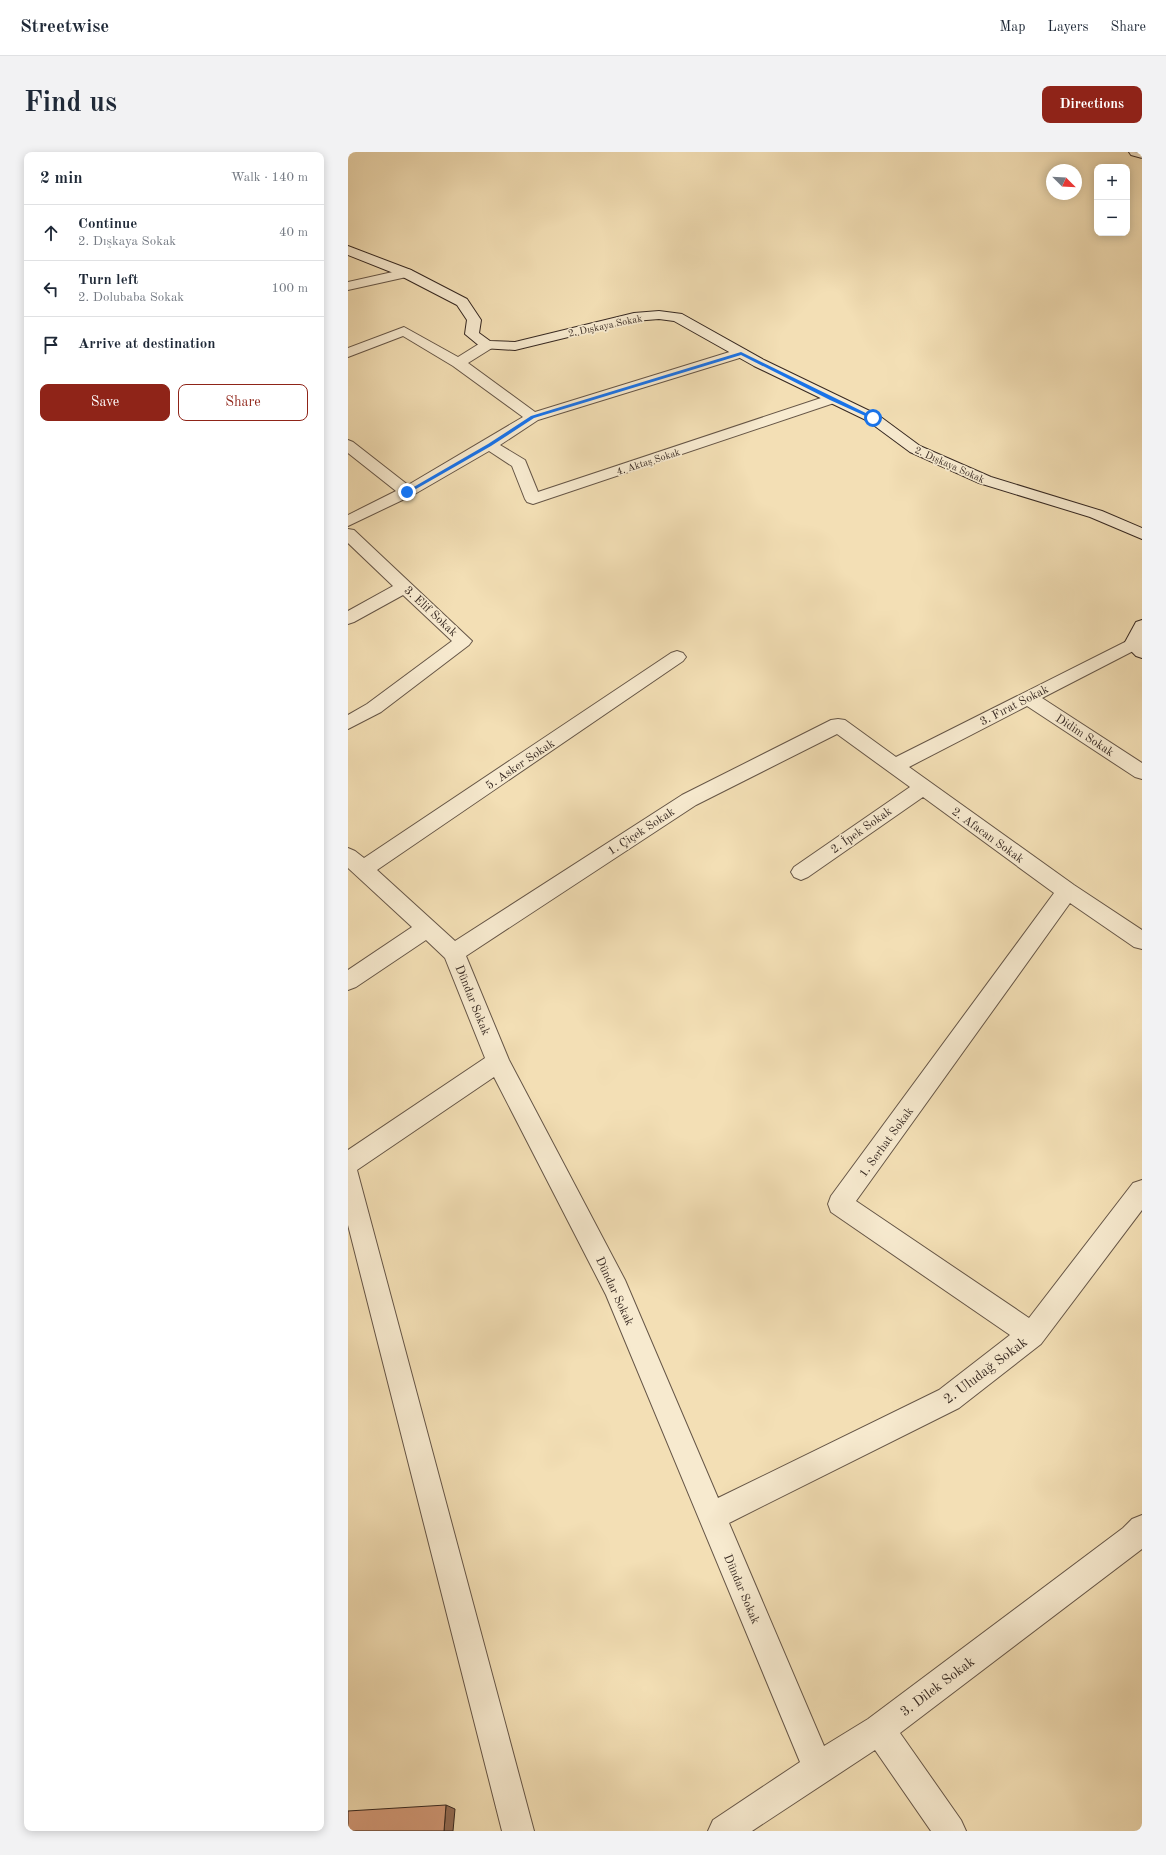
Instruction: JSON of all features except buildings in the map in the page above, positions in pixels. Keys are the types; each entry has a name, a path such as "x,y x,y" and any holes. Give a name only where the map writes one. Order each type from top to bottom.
{"street":[{"path":"1135,152 1142,154"},
{"path":"348,250 406,272 462,302 474,320 472,334 487,345 458,363"},
{"path":"348,286 406,272"},
{"name":"2. Dışkaya Sokak","path":"487,345 516,346 634,317 659,315 677,317 741,353 873,418 915,449 985,480 1096,514 1142,534"},
{"path":"348,353 404,331 458,363 532,417"},
{"path":"348,522 407,492 489,445 532,417 741,353"},
{"name":"4. Aktaş Sokak","path":"489,445 519,463 533,499 832,399"},
{"path":"348,445 407,492"},
{"name":"3. Elif Sokak","path":"348,534 463,641 374,708 348,723"},
{"path":"348,618 404,587"},
{"path":"1137,648 1142,626"},
{"name":"3. Fırat Sokak","path":"895,766 1028,698 1137,648"},
{"name":"5. Asker Sokak","path":"355,863 678,657"},
{"name":"Didim Sokak","path":"1028,698 1142,772"},
{"name":"2. Afacan Sokak","path":"838,725 895,766 922,788 1067,892 1142,941"},
{"name":"1. Çiçek Sokak","path":"454,953 689,800 838,725"},
{"name":"2. İpek Sokak","path":"801,872 922,788"},
{"name":"Dündar Sokak","path":"355,863 454,953 498,1062 616,1289 818,1768"},
{"name":"1. Serhat Sokak","path":"1032,1335 840,1204 1067,892"},
{"path":"348,981 427,928"},
{"path":"348,1163 498,1062"},
{"path":"348,1177 518,1831"},
{"name":"2. Uludağ Sokak","path":"711,1517 949,1399 1032,1335 1142,1192"},
{"name":"3. Dilek Sokak","path":"724,1831 818,1768 879,1730 1134,1538 1142,1529"},
{"path":"879,1730 950,1831"}],"route":[{"path":"407,492 489,445 532,417 741,353 758,364 873,418"}]}
